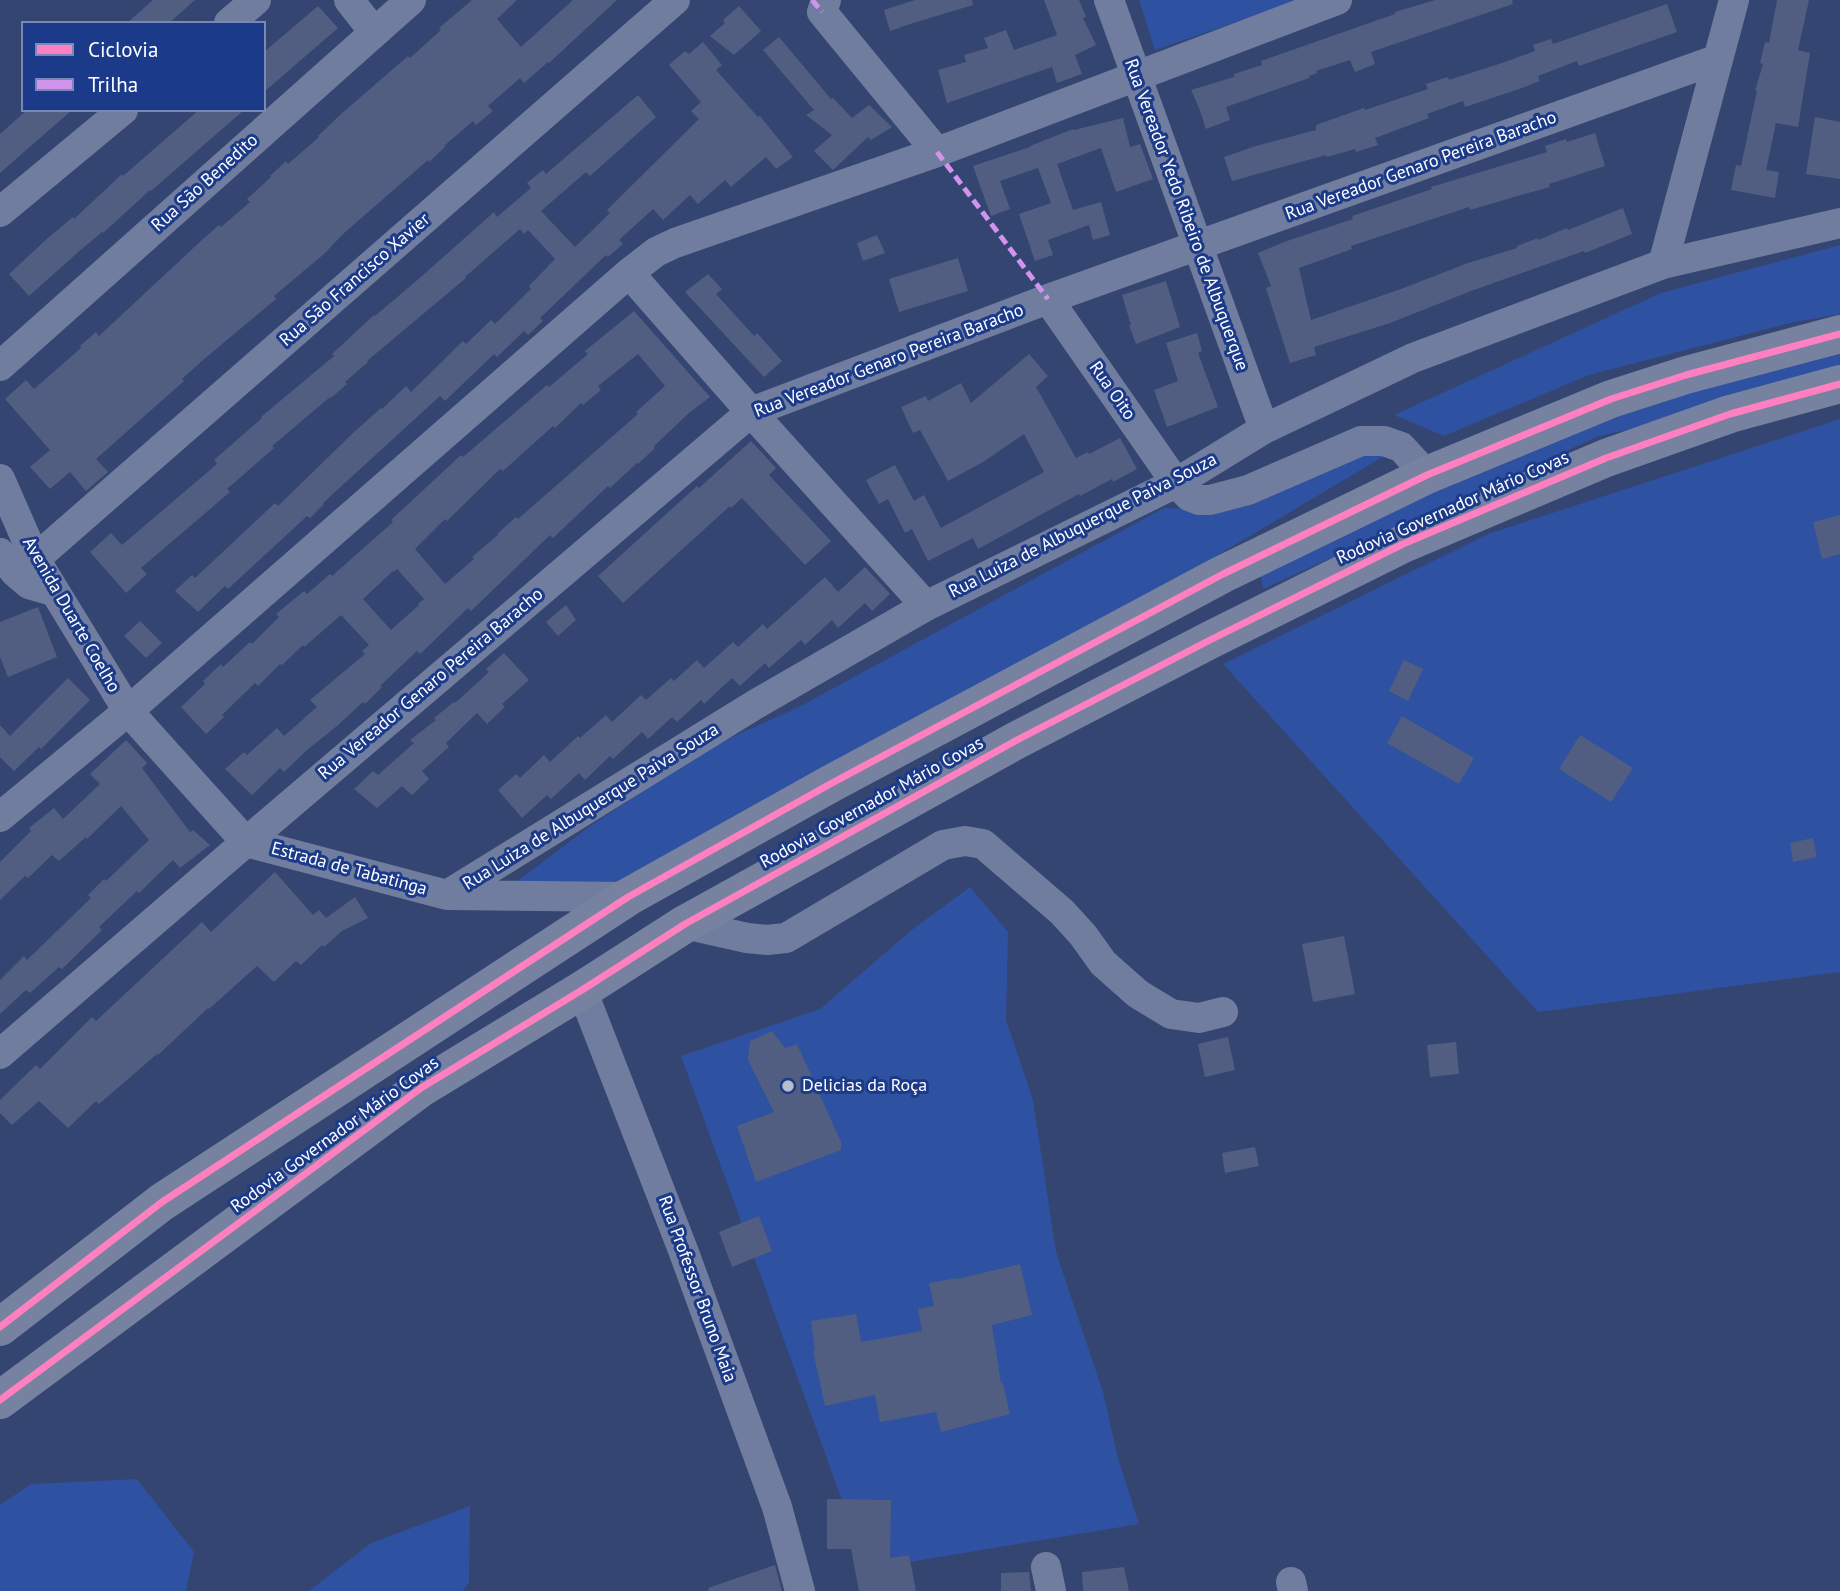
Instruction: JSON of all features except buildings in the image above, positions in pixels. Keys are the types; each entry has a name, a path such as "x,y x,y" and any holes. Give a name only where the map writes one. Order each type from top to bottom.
{"highway":[{"name":"Rodovia Governador Mário Covas","path":"0,1327 162,1202 628,897 841,779 1199,587 1427,475 1611,398 1840,334"},
{"name":"Rodovia Governador Mário Covas","path":"0,1401 421,1088 685,924 1017,740 1403,544 1606,458 1730,414 1840,384"}],"street":[{"path":"231,21 256,0"},
{"path":"349,0 374,32"},
{"name":"Rua São Benedito","path":"0,366 411,0"},
{"name":"Rua São Francisco Xavier","path":"35,559 675,0"},
{"path":"826,0 822,12 937,152"},
{"name":"Rua Vereador Yedo Ribeiro de Albuquerque","path":"1108,0 1264,429"},
{"path":"0,817 128,711 629,272 656,252 675,243 937,152 1337,0"},
{"path":"1663,264 1734,0"},
{"name":"Rua Vereador Genaro Pereira Baracho","path":"0,1054 751,412 1048,299 1718,59"},
{"path":"0,212 121,112"},
{"name":"Rua Luiza de Albuquerque Paiva Souza","path":"447,895 756,704 926,606 1175,483 1264,429 1413,358 1663,264 1840,223"},
{"path":"629,272 926,606"},
{"name":"Rua Oito","path":"1048,299 1175,483"},
{"path":"1175,483 1189,496 1210,500 1248,490 1361,441 1384,440 1401,447 1427,475"},
{"name":"Avenida Duarte Coelho","path":"0,479 35,559 128,711"},
{"path":"0,553 29,584 53,591"},
{"path":"128,711 246,842"},
{"path":"685,924 747,938 786,938 943,845 965,841 983,844 1062,912 1103,963 1138,994 1171,1014 1199,1018 1223,1012"},
{"name":"Estrada de Tabatinga","path":"246,842 447,895 628,897"},
{"name":"Rua Professor Bruno Maia","path":"582,990 684,1250 776,1507 800,1591"}],"shaded area":[{"path":"1139,0 1300,0 1155,50"},
{"path":"1840,245 1840,314 1794,322 1589,375 1444,436 1394,415 1661,293"},
{"path":"1840,337 1840,384 1599,436 1263,589 1255,542"},
{"path":"1840,419 1840,972 1538,1012 1223,664 1488,534"},
{"path":"1367,451 1386,455 858,769 628,897 498,896 589,827 712,746 799,707 1164,508 1219,510"},
{"path":"970,887 1008,932 1006,1020 1033,1100 1056,1252 1103,1392 1118,1458 1139,1524 867,1569 681,1056 820,1009 913,929"},
{"path":"137,1479 194,1552 186,1591 0,1591 0,1505 31,1484"},
{"path":"470,1506 469,1582 463,1591 309,1591 371,1543"}],"marked path":[{"path":"812,0 822,12"},
{"path":"937,152 1048,299"}],"cycle path":[{"path":"0,1327 162,1202 533,959 628,897 832,783 1223,574 1427,475 1611,399 1686,375 1840,334"},
{"path":"0,1400 421,1088 685,924 1017,740 1403,544 1606,458 1730,414 1840,384"}],"place":[{"name":"Delicias da Roça","path":"788,1086"}]}
